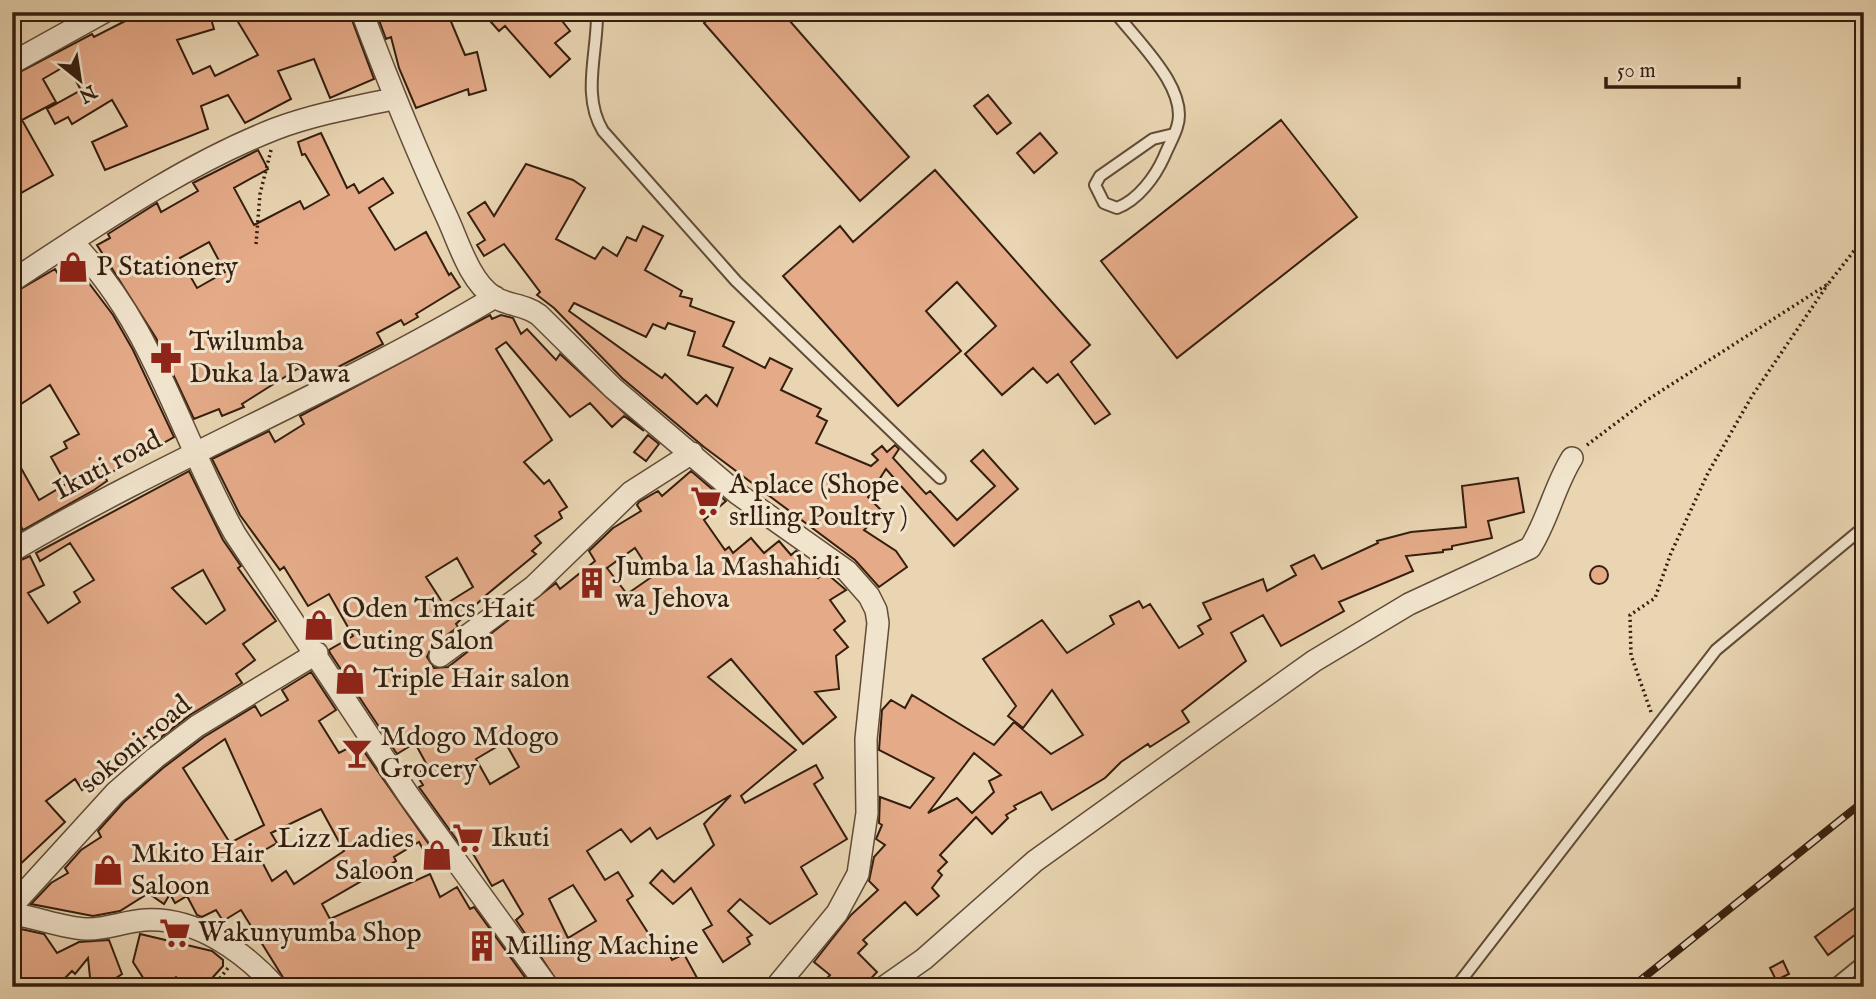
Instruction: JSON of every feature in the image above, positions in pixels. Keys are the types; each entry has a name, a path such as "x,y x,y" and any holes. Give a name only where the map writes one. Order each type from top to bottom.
{"street":[{"path":"12,63 104,12"},
{"path":"362,12 393,99 470,267 495,297 526,306 539,314 613,388 738,494 847,571 873,601 878,623 867,715 867,813 859,874 837,913 776,987"},
{"path":"12,281 190,170 279,128 393,99"},
{"path":"72,242 96,268 145,340 234,534 317,653 410,796 548,987"},
{"name":"Ikuti road","path":"12,551 194,451 370,369 495,297"},
{"path":"440,656 533,587 632,492 692,453"},
{"path":"884,987 924,959 1035,861 1314,661 1409,604 1530,548 1540,533 1559,479 1572,458"},
{"name":"sokoni road","path":"12,906 115,793 155,758 197,726 317,653"},
{"path":"12,914 85,929 145,920 181,925 240,952 276,987"}],"lane":[{"path":"597,12 591,94 593,111 603,131 736,281 940,478"},
{"path":"1115,12 1175,91 1179,117 1174,134 1159,167 1144,188 1126,204 1117,208 1104,203 1095,185 1100,176 1153,139 1174,134"},
{"path":"1456,987 1716,650 1864,527"},
{"path":"1832,987 1864,961"}],"path":[{"path":"256,244 260,194 279,128"},
{"path":"1650,735 1650,707 1631,655 1630,615 1656,598 1671,553 1708,473 1752,396 1828,284 1864,238"},
{"path":"1572,458 1644,402 1828,284"}],"building":[{"path":"130,12 209,12 214,29 177,40 193,74 210,66 215,76 258,55 232,12 349,12 374,79 330,98 314,59 278,71 291,99 245,123 228,95 201,106 208,129 105,170 92,142 127,126 112,100 72,124 68,117 55,124 47,109 81,90 67,65 43,79 56,102 22,120 53,175 12,198 12,76 92,34 94,37 133,17"},
{"path":"376,12 447,12 465,55 477,52 486,90 469,95 468,89 416,108 399,68 391,37 386,39"},
{"path":"482,12 555,12 570,31 555,43 570,59 550,77 505,26 499,31"},
{"path":"716,12 782,12 909,157 860,201 704,23"},
{"path":"988,95 1011,123 997,134 974,106"},
{"path":"1281,120 1357,217 1177,358 1101,261"},
{"path":"321,133 347,188 354,184 359,193 383,178 393,193 369,208 395,250 426,232 449,275 451,273 460,287 416,314 418,317 404,325 401,320 377,333 383,344 309,382 299,368 242,404 244,407 222,416 219,409 194,419 156,338 97,245 110,238 108,234 157,203 161,212 198,191 193,183 258,150 268,169 234,188 254,225 300,201 304,209 329,195 305,154 302,155 298,142","holes":["209,242 225,272 197,288 180,258"]},
{"path":"1040,133 1057,153 1034,173 1017,153"},
{"path":"526,164 573,180 585,188 556,239 595,259 603,247 617,256 627,237 636,241 643,226 663,236 645,270 682,291 680,296 692,299 690,306 734,322 723,346 765,368 770,358 792,369 781,390 821,409 817,416 827,421 816,443 871,466 878,460 872,454 882,446 887,452 895,445 899,449 893,458 926,494 930,491 957,520 995,486 971,461 983,450 1018,489 954,546 886,469 868,497 883,512 864,530 896,551 907,567 879,587 855,560 704,447 622,378 554,308 537,295 540,292 504,244 484,256 477,245 485,240 468,213 485,202 494,216","holes":["574,303 646,337 653,324 665,329 668,323 695,332 688,355 733,368 717,406 706,395 697,404 665,374 662,378 569,311"]},
{"path":"935,170 1090,345 1071,362 1110,414 1095,424 1058,374 1047,383 1033,368 1002,395 965,354 996,326 957,282 926,311 961,351 898,406 783,276 840,226 853,242"},
{"path":"76,266 113,315 133,350 174,437 105,476 107,481 94,490 23,530 19,523 12,527 12,452 39,500 66,484 51,457 67,448 64,442 79,434 50,385 12,410 12,386 21,380 12,365 12,294 55,269 61,279"},
{"path":"490,315 492,319 501,315 513,318 521,334 527,329 556,360 560,354 644,431 624,416 612,427 590,403 570,417 506,342 496,349 552,440 524,462 544,484 549,480 567,507 559,512 562,518 535,536 541,543 532,551 536,554 485,596 456,624 458,627 432,646 427,657 434,668 448,667 556,583 560,589 595,561 589,551 613,528 641,511 637,505 639,502 658,491 662,496 691,471 726,501 704,520 725,550 729,547 733,553 751,538 764,553 779,541 791,555 796,551 818,578 825,572 846,590 830,600 845,621 834,630 848,647 836,656 839,689 815,692 836,717 803,744 731,659 708,677 796,750 741,796 745,803 816,765 823,778 814,784 847,839 801,867 817,894 770,924 740,899 728,911 752,935 747,938 750,944 723,962 703,930 712,925 691,888 673,904 650,883 662,870 674,882 714,845 704,824 731,795 657,839 650,828 631,842 621,829 587,851 605,880 618,872 633,896 627,900 661,953 667,950 672,960 684,954 702,987 561,987 516,920 523,914 503,880 492,886 469,847 464,850 419,787 423,785 416,774 428,767 415,743 397,754 330,653 329,650 353,636 329,594 308,606 284,567 280,570 240,515 212,459 269,431 275,442 304,424 300,416","holes":["635,548 653,576 627,594 607,568","457,558 473,587 444,605 426,577","505,742 519,767 490,784 476,759","573,885 596,921 568,938 549,899"]},
{"path":"648,435 659,444 646,461 634,452"},
{"path":"189,471 223,540 241,566 238,568 276,621 243,644 255,660 236,674 242,683 190,715 156,741 151,733 123,752 127,756 82,790 75,779 46,801 65,822 12,872 12,564 30,556 44,585 28,593 48,623 80,602 74,592 94,580 70,543 40,561 36,553","holes":["203,570 225,610 206,624 172,588"]},
{"path":"1518,478 1524,512 1488,521 1492,538 1452,546 1452,549 1443,552 1406,556 1413,571 1339,602 1344,611 1281,646 1263,615 1231,633 1246,661 1182,711 1189,722 1150,747 1148,744 1121,762 1105,778 1052,810 1041,792 1014,806 1016,809 1006,815 1008,818 992,834 976,817 940,855 947,862 938,871 942,875 932,888 939,896 917,915 905,902 863,940 867,944 858,953 877,972 863,987 819,987 830,975 814,962 851,915 878,890 869,881 874,857 885,845 876,839 882,825 879,823 880,797 910,808 934,778 879,750 882,710 891,700 905,708 912,695 994,745 1014,722 1051,754 1083,735 1052,690 1023,728 1008,716 1016,706 983,659 1042,620 1067,653 1114,624 1110,616 1139,601 1143,608 1150,604 1179,648 1203,634 1198,626 1211,619 1203,603 1263,579 1267,591 1296,575 1291,566 1314,555 1322,569 1378,543 1377,541 1411,532 1466,527 1462,486","holes":["974,753 1001,775 989,781 994,792 972,813 957,798 928,813"]},
{"path":"1599,566 1605,569 1608,575 1605,581 1599,584 1593,581 1590,575 1593,569"},
{"path":"311,672 336,710 319,721 339,753 358,743 442,863 433,868 419,842 394,857 396,861 322,904 330,919 430,874 440,897 457,887 470,909 474,907 532,987 289,987 241,910 223,921 216,910 202,917 197,915 187,896 175,903 170,894 164,904 151,895 152,891 120,911 93,916 31,904 51,883 68,873 65,868 81,850 101,837 98,831 124,802 163,768 204,737 255,706 261,716 288,700 282,690","holes":["225,739 264,825 230,843 183,768","321,809 344,851 294,884 286,871 272,881 258,854 277,843 271,833"]},
{"path":"1864,901 1864,928 1828,955 1815,937"},
{"path":"16,928 44,934 57,953 79,942 109,940 122,974 102,987 91,987 88,958 75,974 72,971 56,987 12,987 12,932"},
{"path":"140,934 212,951 223,960 223,966 204,987 183,987 176,977 161,987 149,987 133,962"},
{"path":"1783,961 1789,974 1776,980 1770,968"}],"railway":[{"path":"1632,987 1864,801"}],"place":[{"name":"P Stationery","path":"73,267"},
{"name":"Twilumba Duka la Dawa","path":"166,358"},
{"name":"A place (Shope srlling Poultry )","path":"706,501"},
{"name":"Jumba la Mashahidi wa Jehova","path":"592,583"},
{"name":"Oden Tmcs Hait Cuting Salon","path":"319,625"},
{"name":"Triple Hair salon","path":"350,679"},
{"name":"Mdogo Mdogo Grocery","path":"357,753"},
{"name":"Ikuti","path":"468,838"},
{"name":"Lizz Ladies Saloon","path":"437,855"},
{"name":"Mkito Hair Saloon","path":"108,870"},
{"name":"Wakunyumba Shop","path":"175,933"},
{"name":"Milling Machine","path":"482,946"}]}
